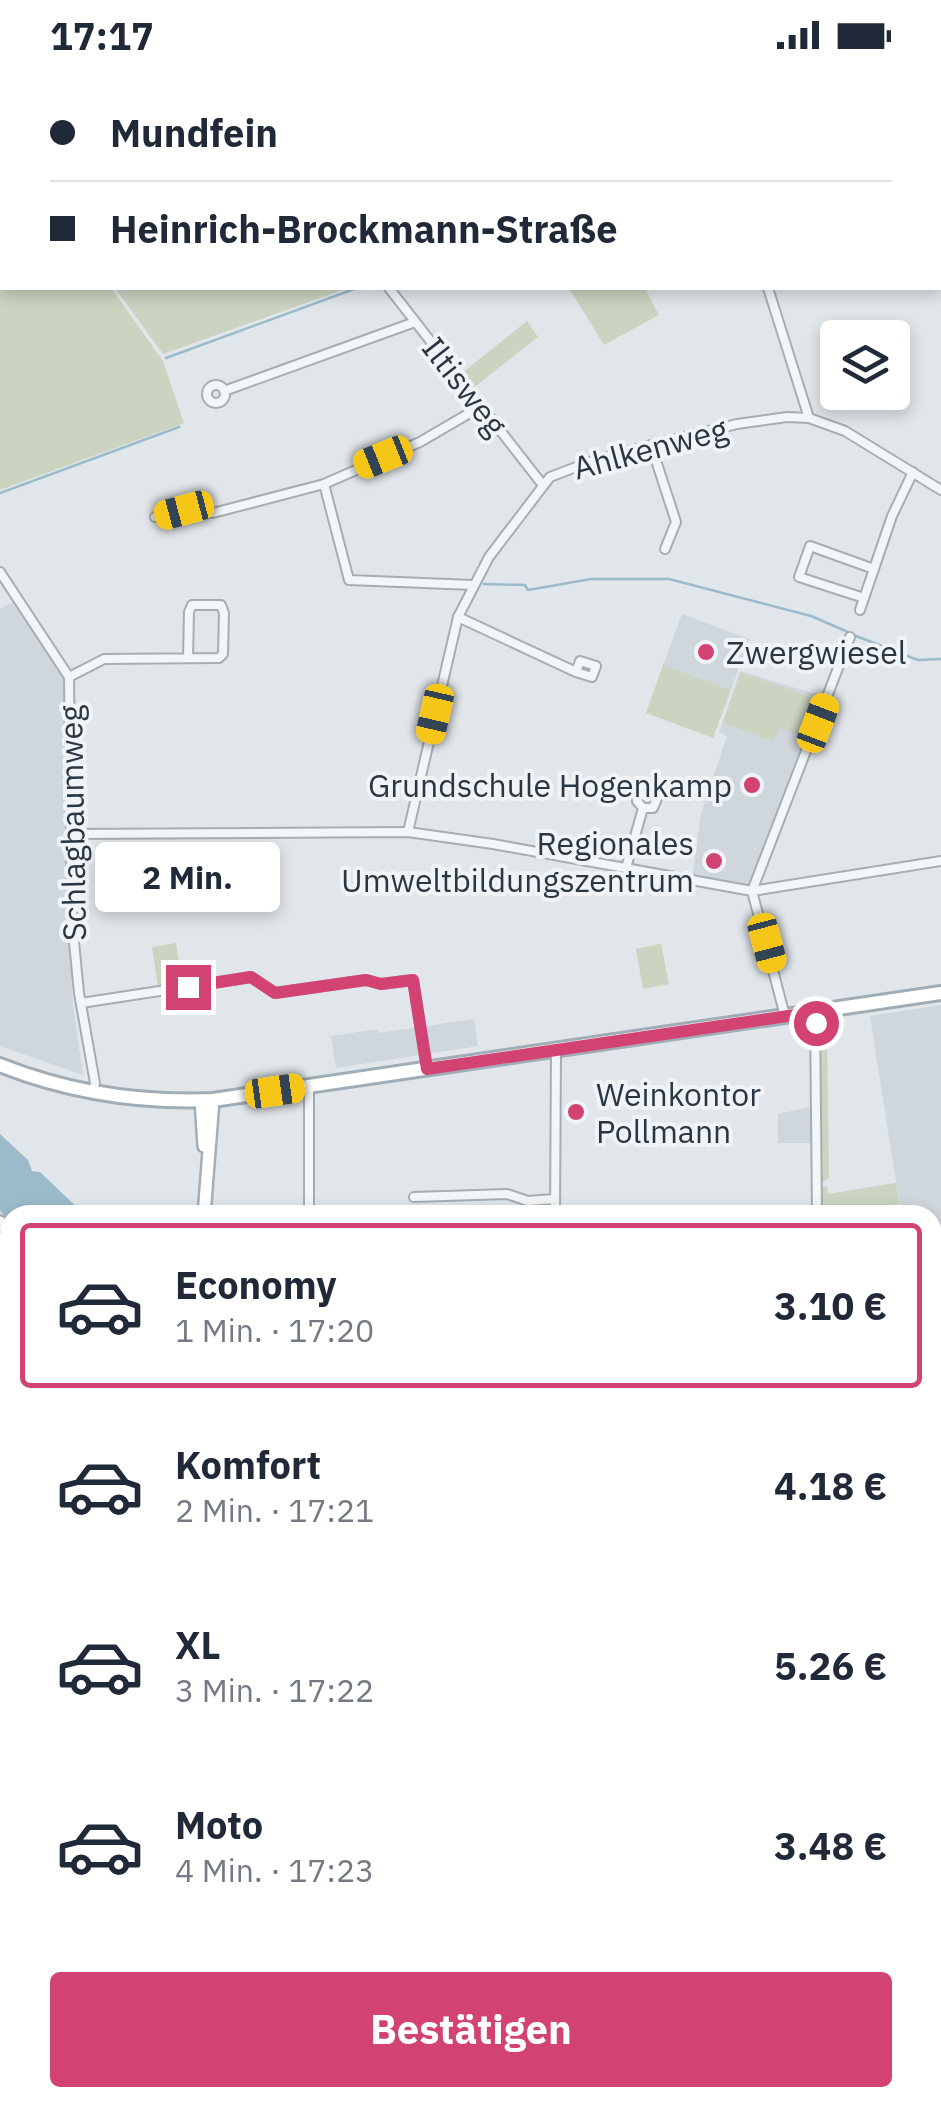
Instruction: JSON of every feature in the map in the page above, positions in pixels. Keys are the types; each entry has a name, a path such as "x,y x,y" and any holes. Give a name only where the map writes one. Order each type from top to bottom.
{"main road":[{"path":"0,1065 94,1092 158,1102 207,1100 941,994"}],"street":[{"name":"Iltisweg","path":"390,290 542,484"},
{"path":"769,290 808,418"},
{"path":"224,391 414,322"},
{"path":"156,518 184,510 213,513 324,484 420,442 480,407"},
{"name":"Ahlkenweg","path":"408,832 458,617 488,557 550,477 651,445 750,422 808,418 846,432 941,490"},
{"path":"651,445 676,522 665,549"},
{"path":"860,610 901,493 914,472"},
{"path":"324,484 349,580 473,585"},
{"path":"864,598 799,577 810,546 874,569"},
{"name":"Schlagbaumweg","path":"0,572 69,678 72,920 94,1092"},
{"path":"69,678 104,659 219,658 223,654 221,605 192,605 188,658"},
{"path":"458,617 576,672"},
{"path":"786,1016 752,892 850,638"},
{"path":"626,868 644,808"},
{"path":"70,834 408,832 752,892 941,861"},
{"path":"81,1003 251,977 275,993 366,980 381,984 413,980 427,1069"},
{"path":"815,1012 818,1205"},
{"path":"554,1205 556,1050"},
{"path":"309,1086 309,1205"},
{"path":"205,1205 207,1100"},
{"path":"414,1197 507,1194 528,1200 554,1199"}],"shaded area":[{"path":"14,601 64,679 73,1006 83,1075 0,1046 0,609"},
{"name":"Zwergwiesel","path":"682,614 749,639 731,690 663,665"},
{"name":"Grundschule Hogenkamp","path":"740,671 828,698 752,891 692,880 701,814 727,736 719,732"},
{"path":"941,1005 941,1205 900,1205 870,1016"},
{"path":"474,1019 478,1046 336,1068 331,1036"},
{"path":"811,1107 811,1143 778,1143 778,1114"}],"green space":[{"path":"0,290 112,290 163,361 184,423 0,490"},
{"path":"116,290 342,290 163,354"},
{"path":"570,290 646,290 659,315 604,345"},
{"path":"527,321 538,337 468,392 457,377"},
{"path":"663,665 731,690 713,738 646,713"},
{"path":"741,673 819,700 806,736 779,728 774,741 723,723"},
{"path":"176,943 182,982 158,986 152,947"},
{"path":"661,944 669,984 643,989 636,949"},
{"path":"827,1033 829,1178 821,1183 821,1034"},
{"path":"896,1183 899,1204 821,1205 822,1187 827,1186 828,1194"}],"water":[{"path":"0,1134 28,1160 32,1171 40,1172 75,1205 0,1205"}],"waterway":[{"path":"166,358 352,290"},
{"path":"0,493 179,427"},
{"path":"484,584 525,585 528,590 591,579 669,579 811,616 848,632"},
{"path":"856,636 918,660 941,659"}],"place":[{"name":"Zwergwiesel","path":"706,652"},
{"name":"Grundschule Hogenkamp","path":"752,785"},
{"name":"Regionales Umweltbildungszentrum","path":"714,861"},
{"name":"Weinkontor Pollmann","path":"576,1112"}],"route":[{"path":"188,987 251,977 275,993 366,980 381,984 413,980 427,1069 815,1012 816,1023"}]}
